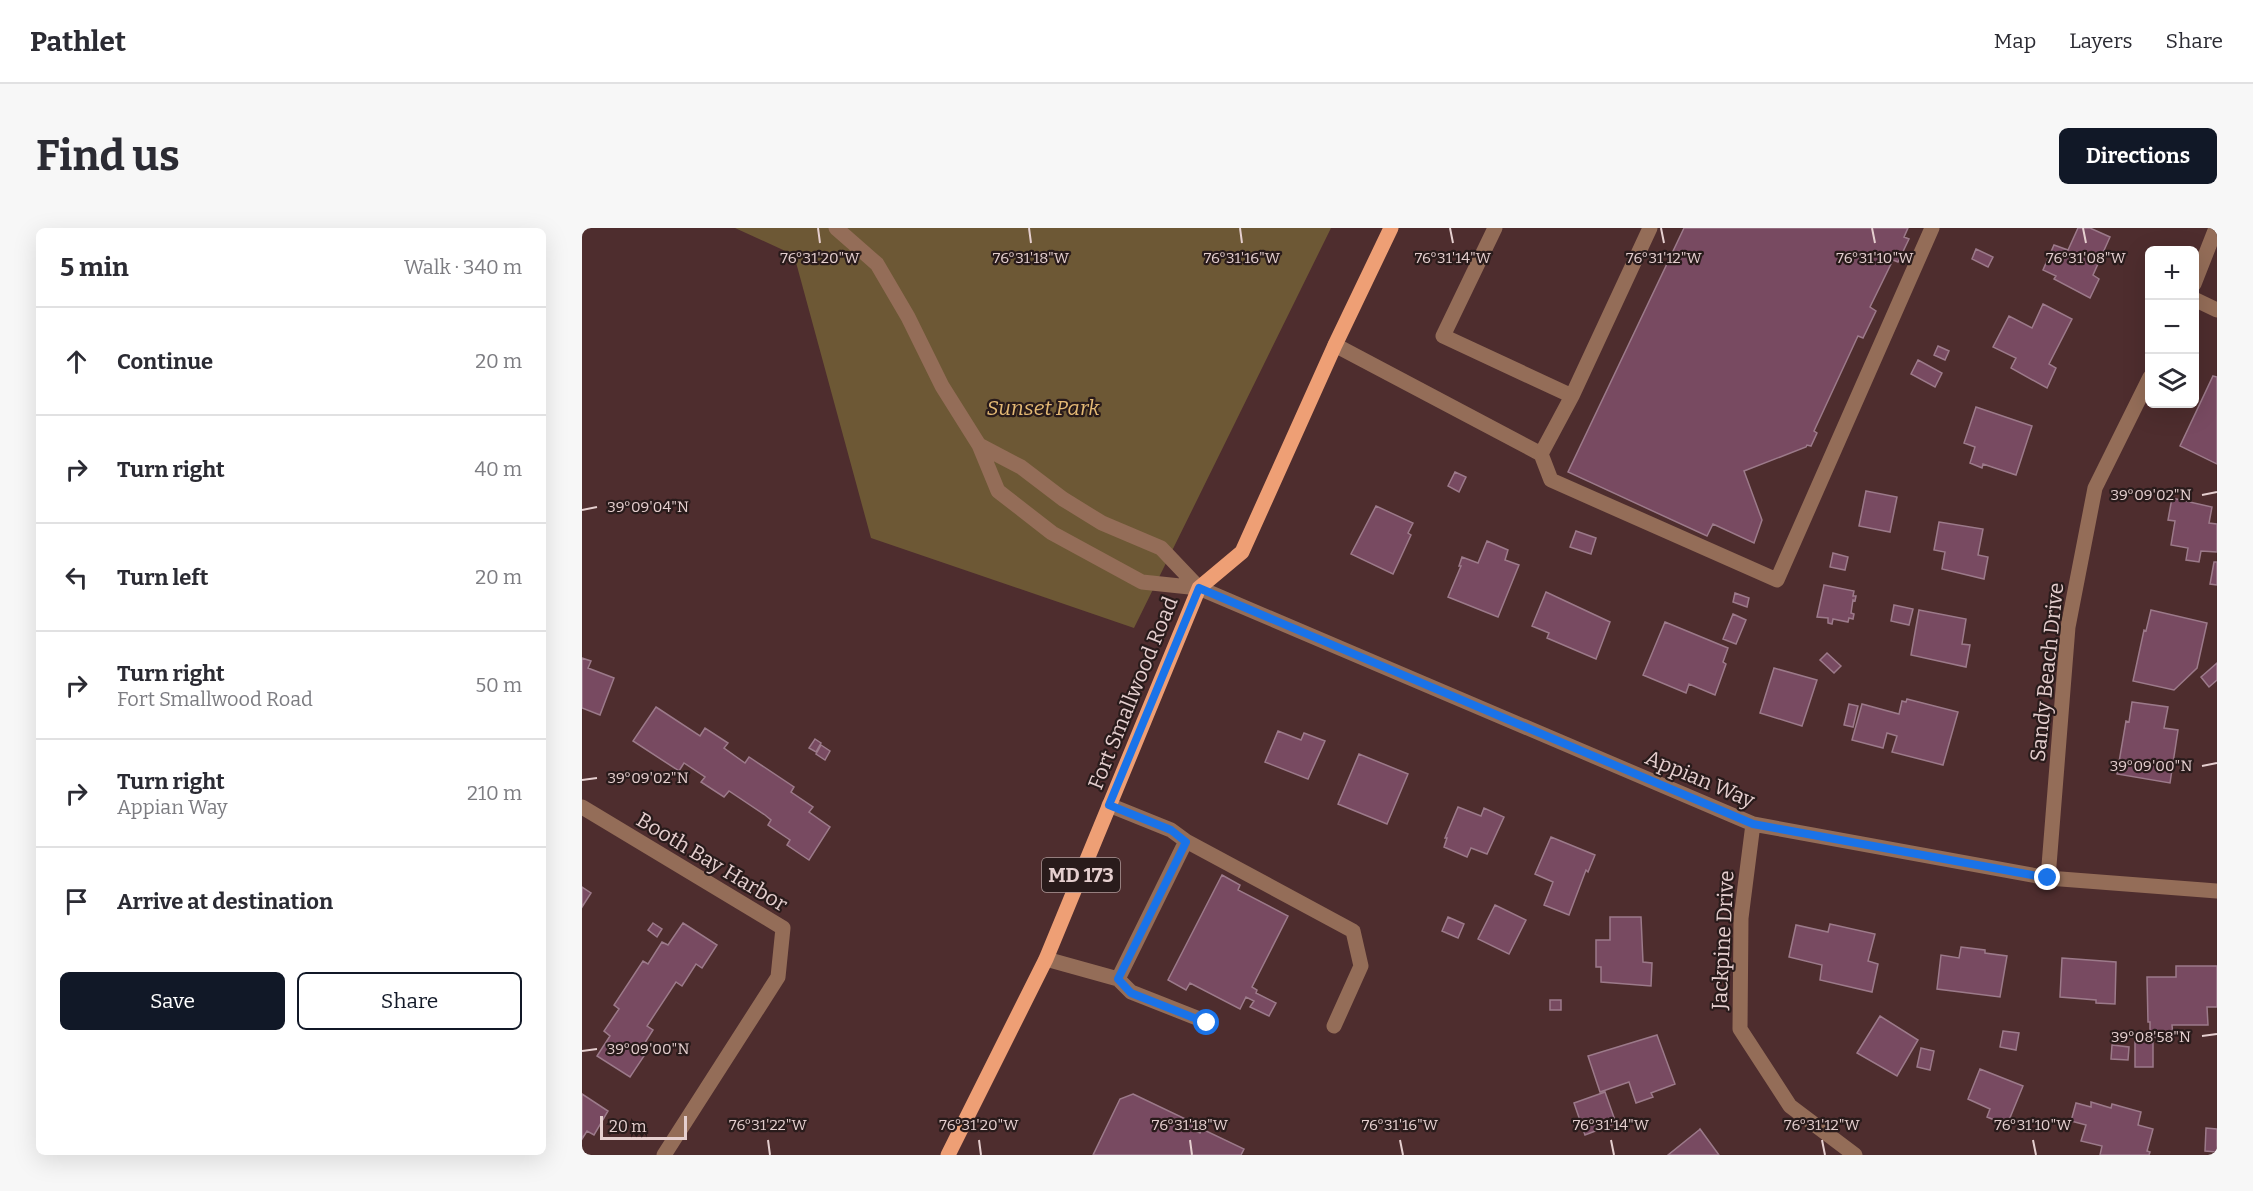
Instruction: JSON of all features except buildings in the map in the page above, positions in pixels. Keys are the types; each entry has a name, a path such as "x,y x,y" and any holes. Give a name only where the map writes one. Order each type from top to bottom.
{"main road":[{"name":"Fort Smallwood Road","path":"948,1155 1046,959 1199,588 1242,552 1335,345 1391,228"}],"street":[{"path":"836,228 877,264 908,317 942,386 979,445 998,491 1052,533 1142,582 1199,588"},
{"path":"1495,228 1443,336 1572,396"},
{"path":"1541,454 1572,396 1650,228"},
{"path":"1335,345 1541,454 1551,480 1777,580 1932,228"},
{"path":"2199,271 2216,228"},
{"path":"2199,302 2217,310"},
{"name":"Sandy Beach Drive","path":"2048,878 2068,627 2095,488 2145,387"},
{"path":"979,445 1021,467 1063,499 1102,523 1161,549 1199,588"},
{"name":"Appian Way","path":"1199,588 1753,824 2048,878 2217,891"},
{"path":"1109,805 1171,830 1186,842 1353,931 1361,966 1334,1026"},
{"name":"Booth Bay Harbor","path":"582,807 783,928 778,977 664,1155"},
{"name":"Jackpine Drive","path":"1753,824 1741,918 1740,1029 1790,1106 1855,1155"},
{"path":"1118,979 1186,842"},
{"path":"1046,959 1118,979 1131,993 1207,1023"}],"green space":[{"name":"Sunset Park","path":"735,228 1331,228 1134,628 871,538 794,255"}],"route":[{"path":"1207,1023 1131,993 1118,979 1186,842 1171,830 1109,805 1199,588 1753,824 2048,878"}]}
